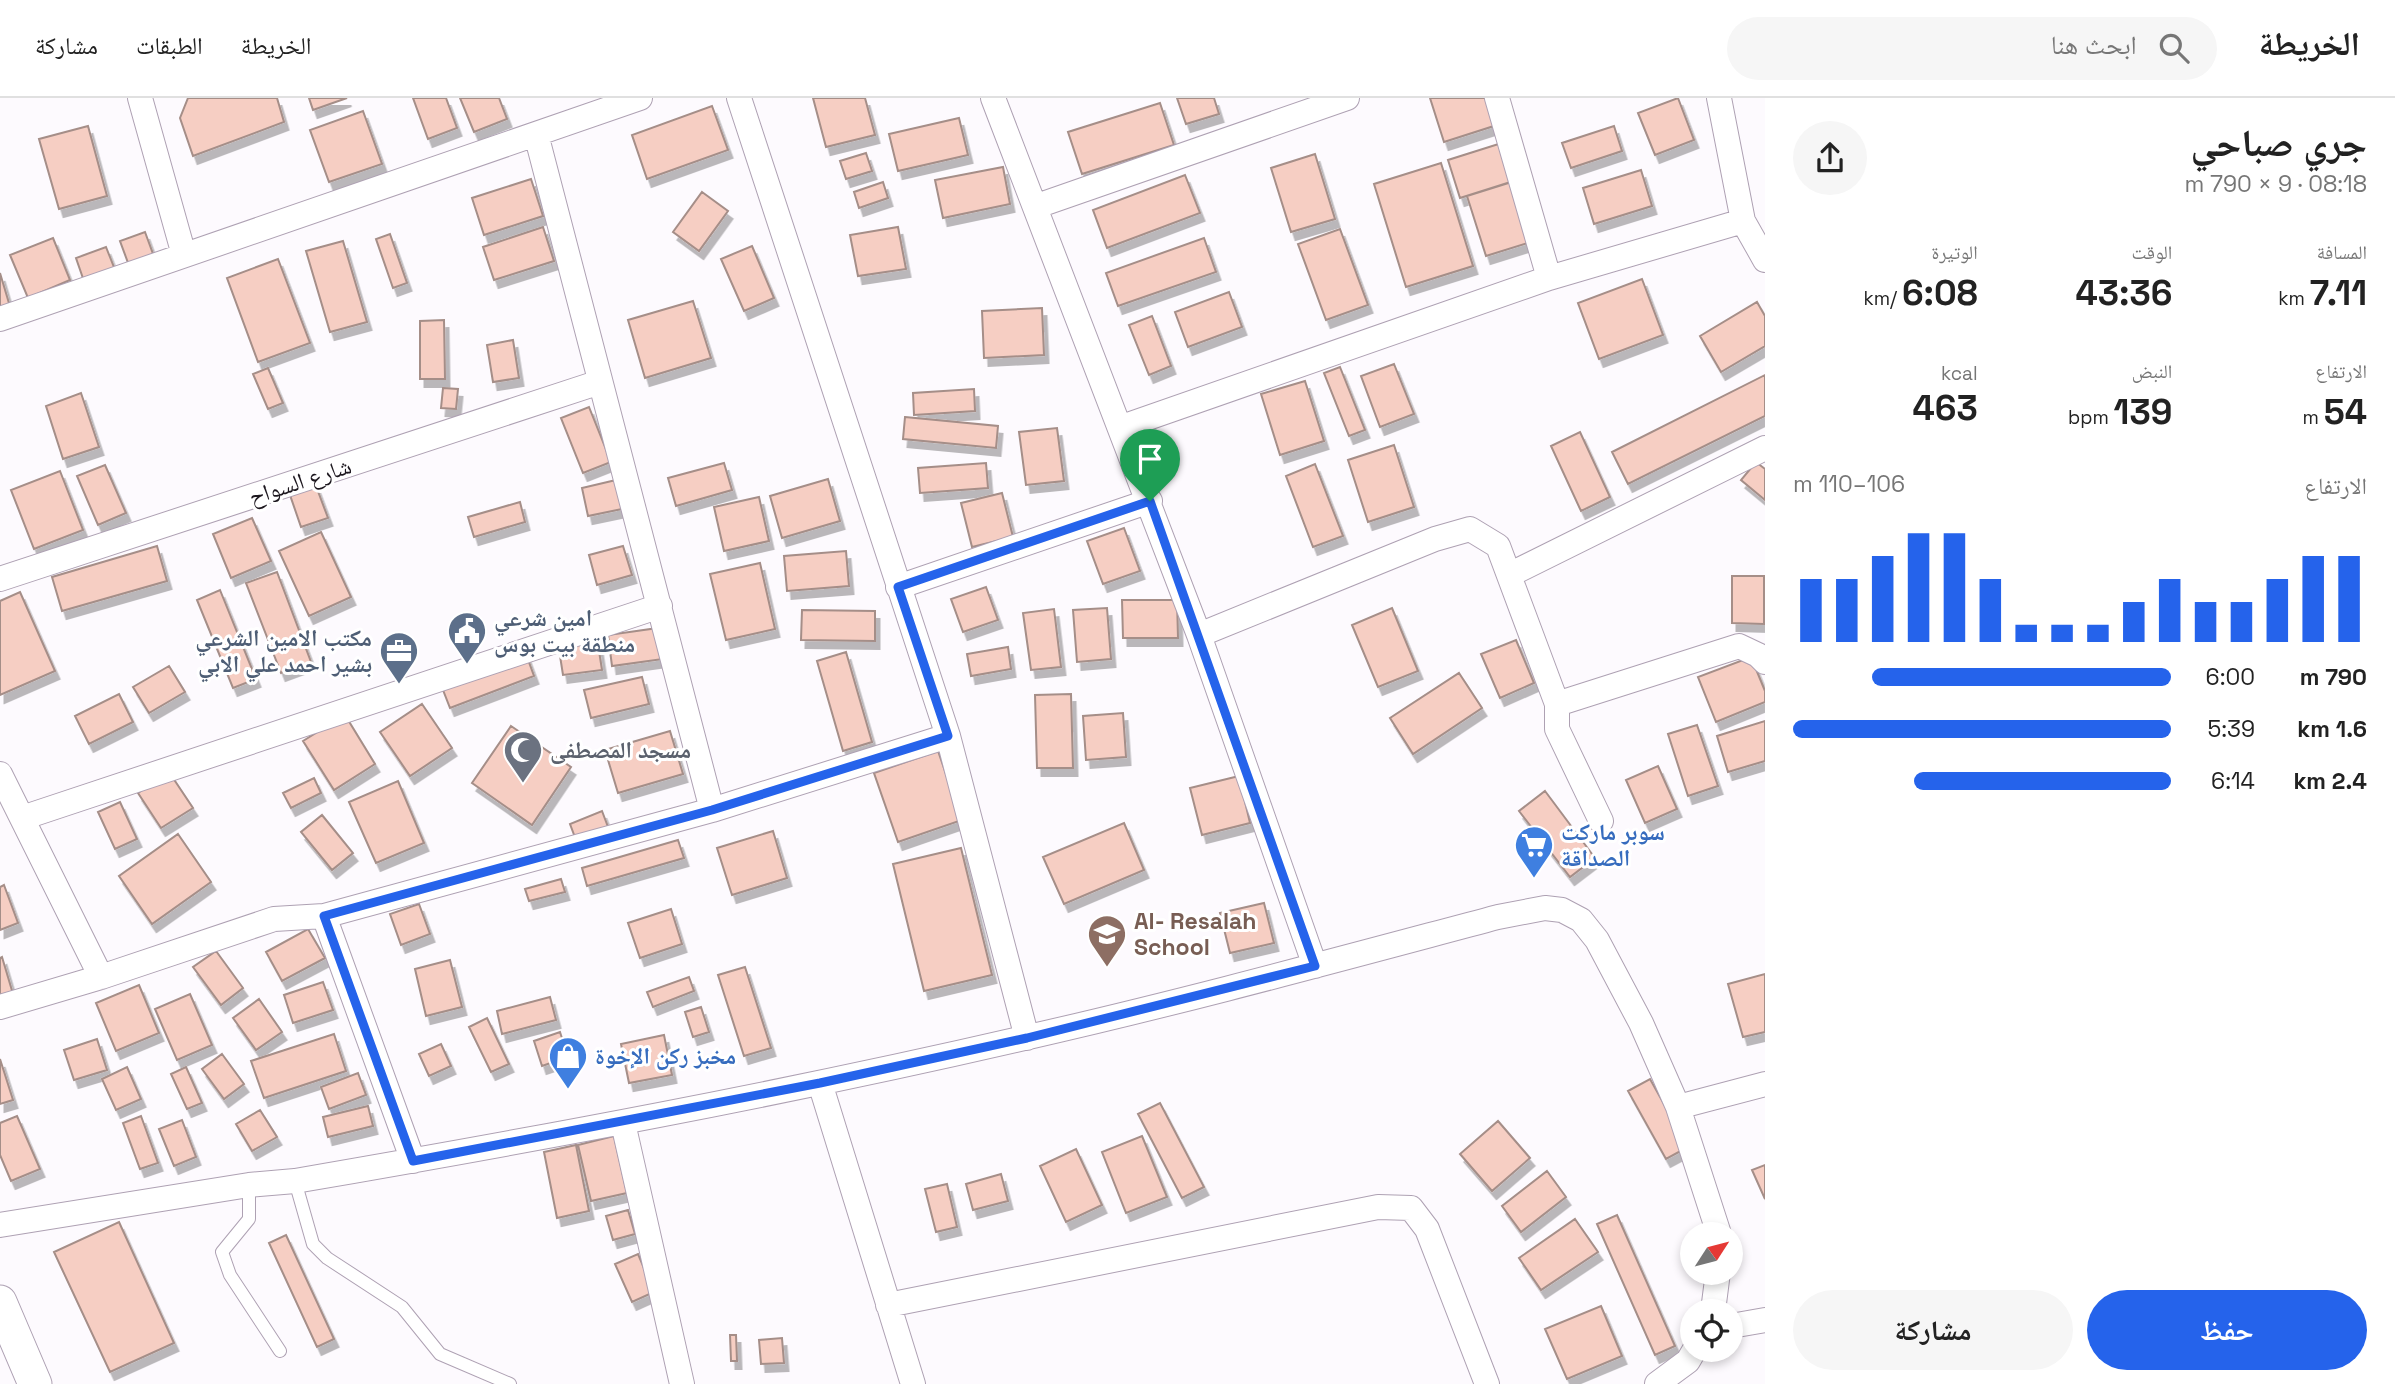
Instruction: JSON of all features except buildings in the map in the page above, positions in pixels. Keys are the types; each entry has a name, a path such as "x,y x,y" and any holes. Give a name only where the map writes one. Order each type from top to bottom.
{"street":[{"path":"140,98 184,255"},
{"path":"0,319 640,98"},
{"path":"739,98 948,736 1027,1038"},
{"path":"993,98 1150,501 1315,966"},
{"path":"1037,206 1347,98"},
{"path":"1497,98 1549,278"},
{"path":"1719,98 1743,221 1765,260"},
{"path":"536,134 712,810"},
{"path":"1122,427 1549,278 1743,221"},
{"name":"شارع السواح","path":"0,579 600,382"},
{"path":"1508,575 1765,448"},
{"path":"898,587 1150,501"},
{"path":"1199,635 1435,539 1470,529 1498,546 1557,704 1557,729 1601,821"},
{"path":"22,818 660,606"},
{"path":"1557,704 1739,646 1758,655 1765,662"},
{"path":"0,1007 101,977 274,919 324,916 712,810 948,736"},
{"path":"0,774 101,977"},
{"path":"0,1226 413,1161 623,1123 820,1083 1027,1038 1315,966 1498,916 1545,908 1562,910 1581,920 1615,970 1678,1107 1715,1222"},
{"path":"324,916 413,1161"},
{"path":"820,1083 913,1384"},
{"path":"1678,1107 1765,1084"},
{"path":"623,1123 682,1384"},
{"path":"888,1305 1378,1208 1411,1208 1427,1229 1487,1384"},
{"path":"0,1302 34,1384"},
{"path":"1743,1324 1765,1320"},
{"path":"1657,1384 1688,1362"}],"lane":[{"path":"295,1181 313,1244 327,1258 396,1301 440,1354 510,1384"},
{"path":"249,1185 249,1219 222,1252 230,1275 280,1351"}],"place":[{"name":"امين شرعي منطقة بيت بوس","path":"467,665"},
{"name":"مكتب الامين الشرعي بشير احمد علي الابي","path":"399,685"},
{"name":"مسجد المصطفى","path":"523,784"},
{"name":"سوبر ماركت الصداقة","path":"1534,879"},
{"name":"Al- Resalah School","path":"1107,968"},
{"name":"مخبز ركن الإخوة","path":"568,1090"}],"route":[{"path":"1150,501 1315,966 1027,1038 820,1083 623,1123 413,1161 324,916 712,810 948,736 898,587 1150,501"}]}
